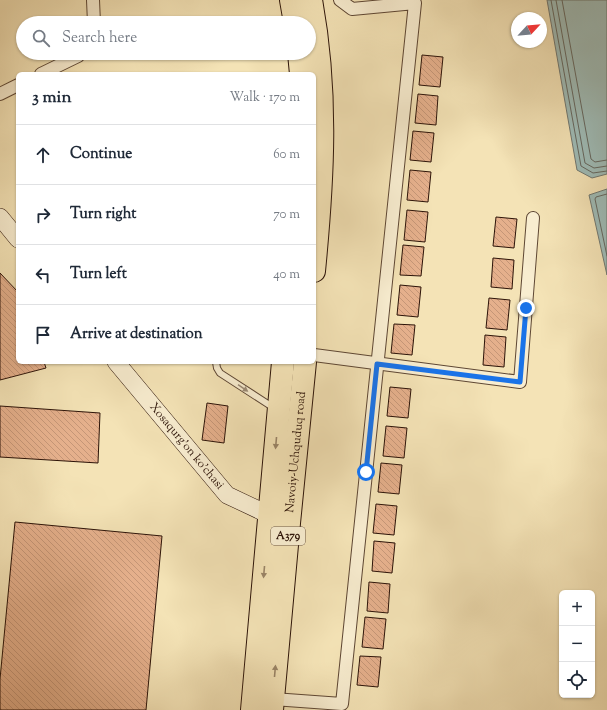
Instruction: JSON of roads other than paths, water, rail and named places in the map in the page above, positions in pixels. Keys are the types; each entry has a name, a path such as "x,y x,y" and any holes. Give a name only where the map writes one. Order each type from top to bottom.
{"highway":[{"path":"291,0 294,16"},
{"path":"311,0 314,16"},
{"path":"316,32 322,90 323,130 320,207 316,250"},
{"path":"300,60 301,72"},
{"name":"Navoiy-Uchquduq road","path":"272,704 279,519 278,411 283,364"},
{"name":"Navoiy-Uchquduq road","path":"252,710 279,519 306,364"}],"street":[{"path":"93,0 94,16"},
{"path":"272,704 342,704 415,3 352,9 340,0"},
{"path":"45,72 70,60"},
{"path":"0,94 16,86"},
{"path":"0,217 16,237"},
{"path":"316,355 520,382 533,218"},
{"name":"Xosaqurg'on ko'chasi","path":"118,364 227,495 279,519"}],"lane":[{"path":"216,364 220,373 278,411"}],"water":[{"path":"547,0 607,0 607,174 592,178 577,170"},
{"path":"607,189 607,275 589,195"}]}
